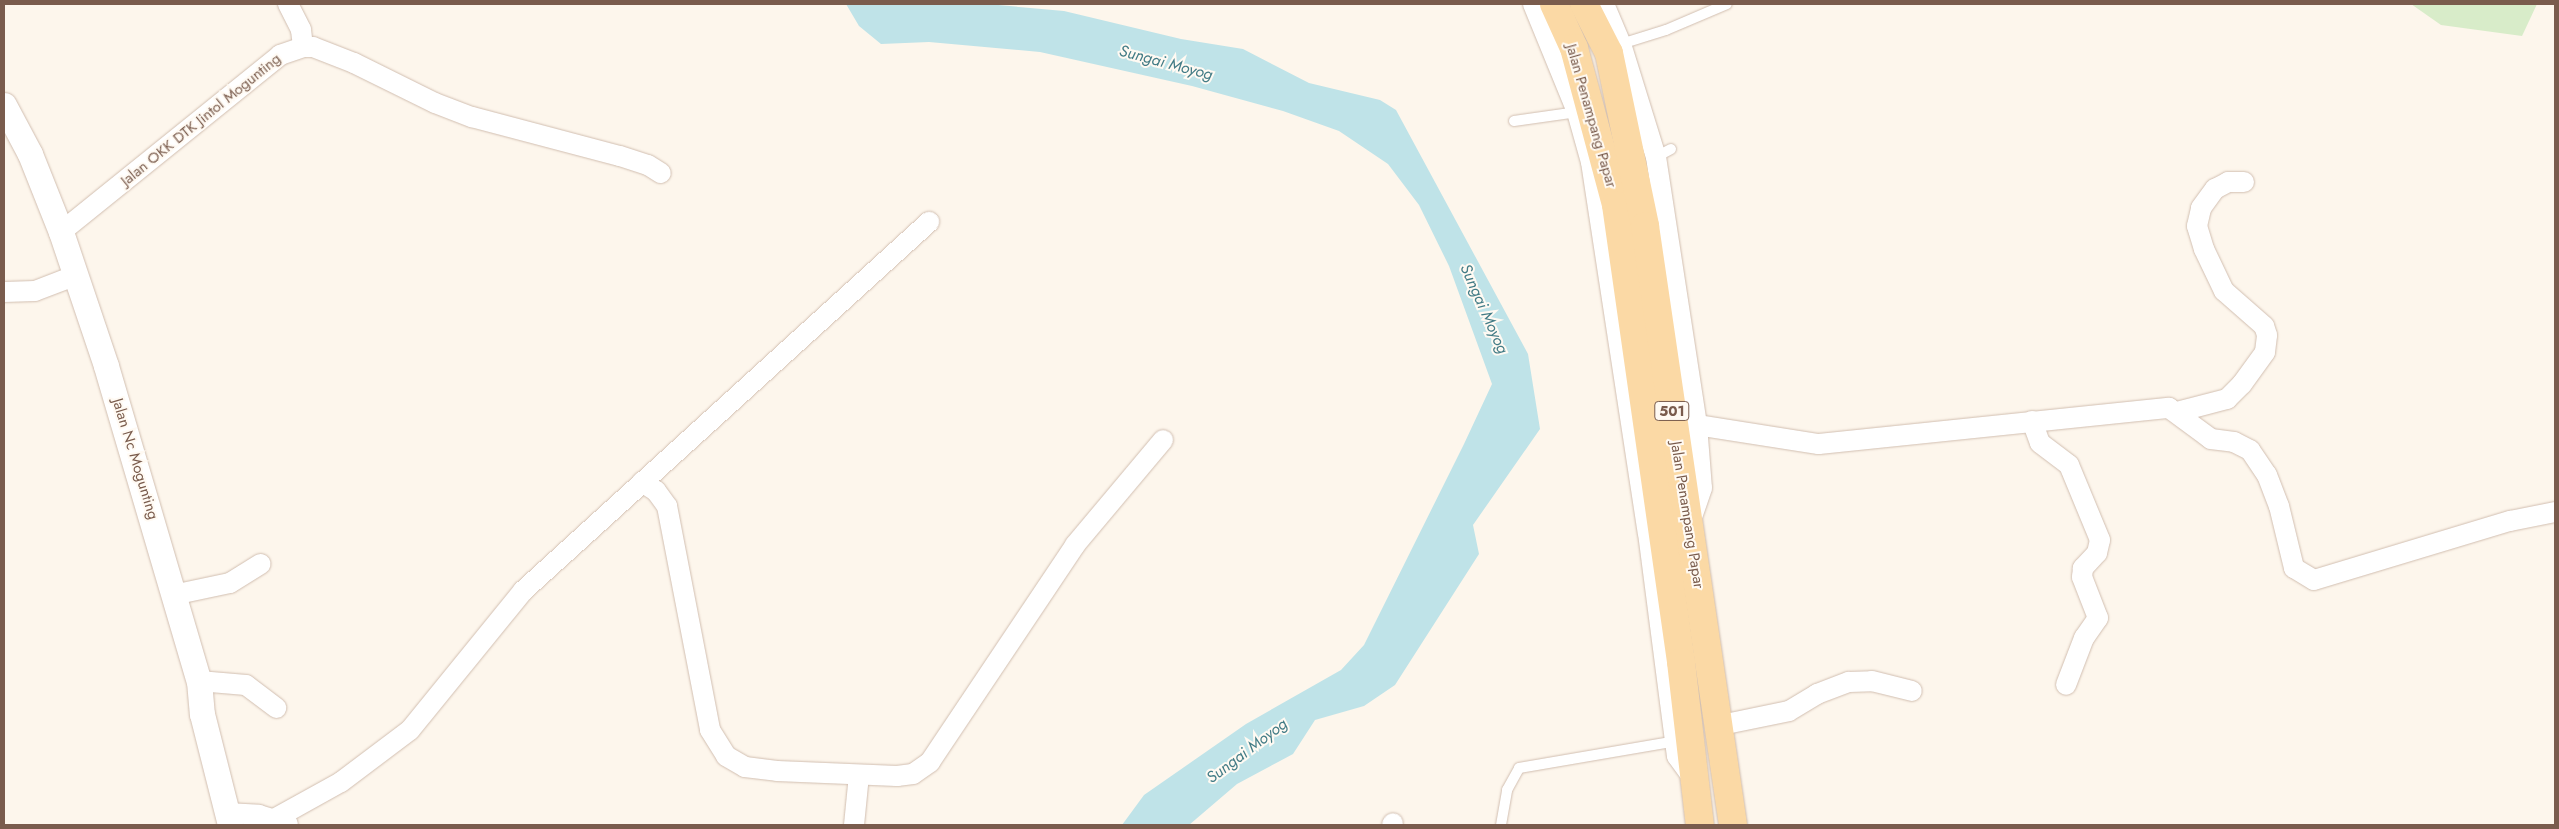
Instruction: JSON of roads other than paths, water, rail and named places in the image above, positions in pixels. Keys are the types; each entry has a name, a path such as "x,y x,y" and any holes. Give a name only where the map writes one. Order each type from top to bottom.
{"main road":[{"name":"Jalan Penampang Papar","path":"1554,4 1574,48 1616,205 1681,662 1700,825"},
{"name":"Jalan Penampang Papar","path":"1584,4 1609,53 1645,226 1689,527 1721,725 1733,825"}],"street":[{"path":"288,4 301,30 303,46 313,47 354,63 435,103 472,117 620,156 648,165 661,173"},
{"path":"1533,4 1578,112 1591,162 1616,310 1677,741 1677,756 1694,780"},
{"path":"1604,4 1663,153 1697,425 1702,488 1689,527"},
{"name":"Jalan OKK DTK Jintol Mogunting","path":"61,232 280,55 303,46"},
{"name":"Jalan Nc Mogunting","path":"4,105 30,154 77,276 199,681 202,714 228,819"},
{"path":"2177,412 2227,398 2242,384 2265,352 2268,335 2264,326 2224,291 2204,249 2197,226 2202,208 2214,189 2228,182 2244,182"},
{"path":"228,819 283,822 341,782 410,730 523,592 929,222"},
{"path":"4,292 35,291 77,276"},
{"path":"1697,425 1819,444 2160,408 2177,412 2210,439 2234,442 2250,450 2267,476 2279,506 2294,568 2314,580 2510,521 2555,512"},
{"path":"2032,421 2040,443 2069,465 2088,517 2100,540 2097,553 2083,568 2082,577 2098,618 2084,638 2066,685"},
{"path":"642,482 656,491 667,506 706,713 716,744 734,762 745,767 878,777 913,774 930,762 1075,544 1163,440"},
{"path":"173,595 230,583 261,564"},
{"path":"199,681 246,685 276,708"},
{"path":"1721,725 1788,710 1817,694 1849,682 1872,681 1912,691"},
{"path":"854,825 859,775"}],"lane":[{"path":"1621,44 1666,30 1727,4"},
{"path":"1514,121 1578,112"},
{"path":"1500,825 1507,790 1519,768 1677,741"}],"water":[{"name":"Sungai Moyog","path":"846,4 987,4 1064,11 1181,39 1243,49 1309,83 1380,100 1396,110 1528,354 1540,429 1473,525 1479,554 1395,685 1364,706 1315,720 1293,754 1237,784 1189,825 1122,825 1144,795 1246,724 1341,670 1364,645 1492,384 1449,266 1419,205 1388,164 1339,131 1283,111 1192,86 1040,52 929,42 881,44 859,26"}]}
